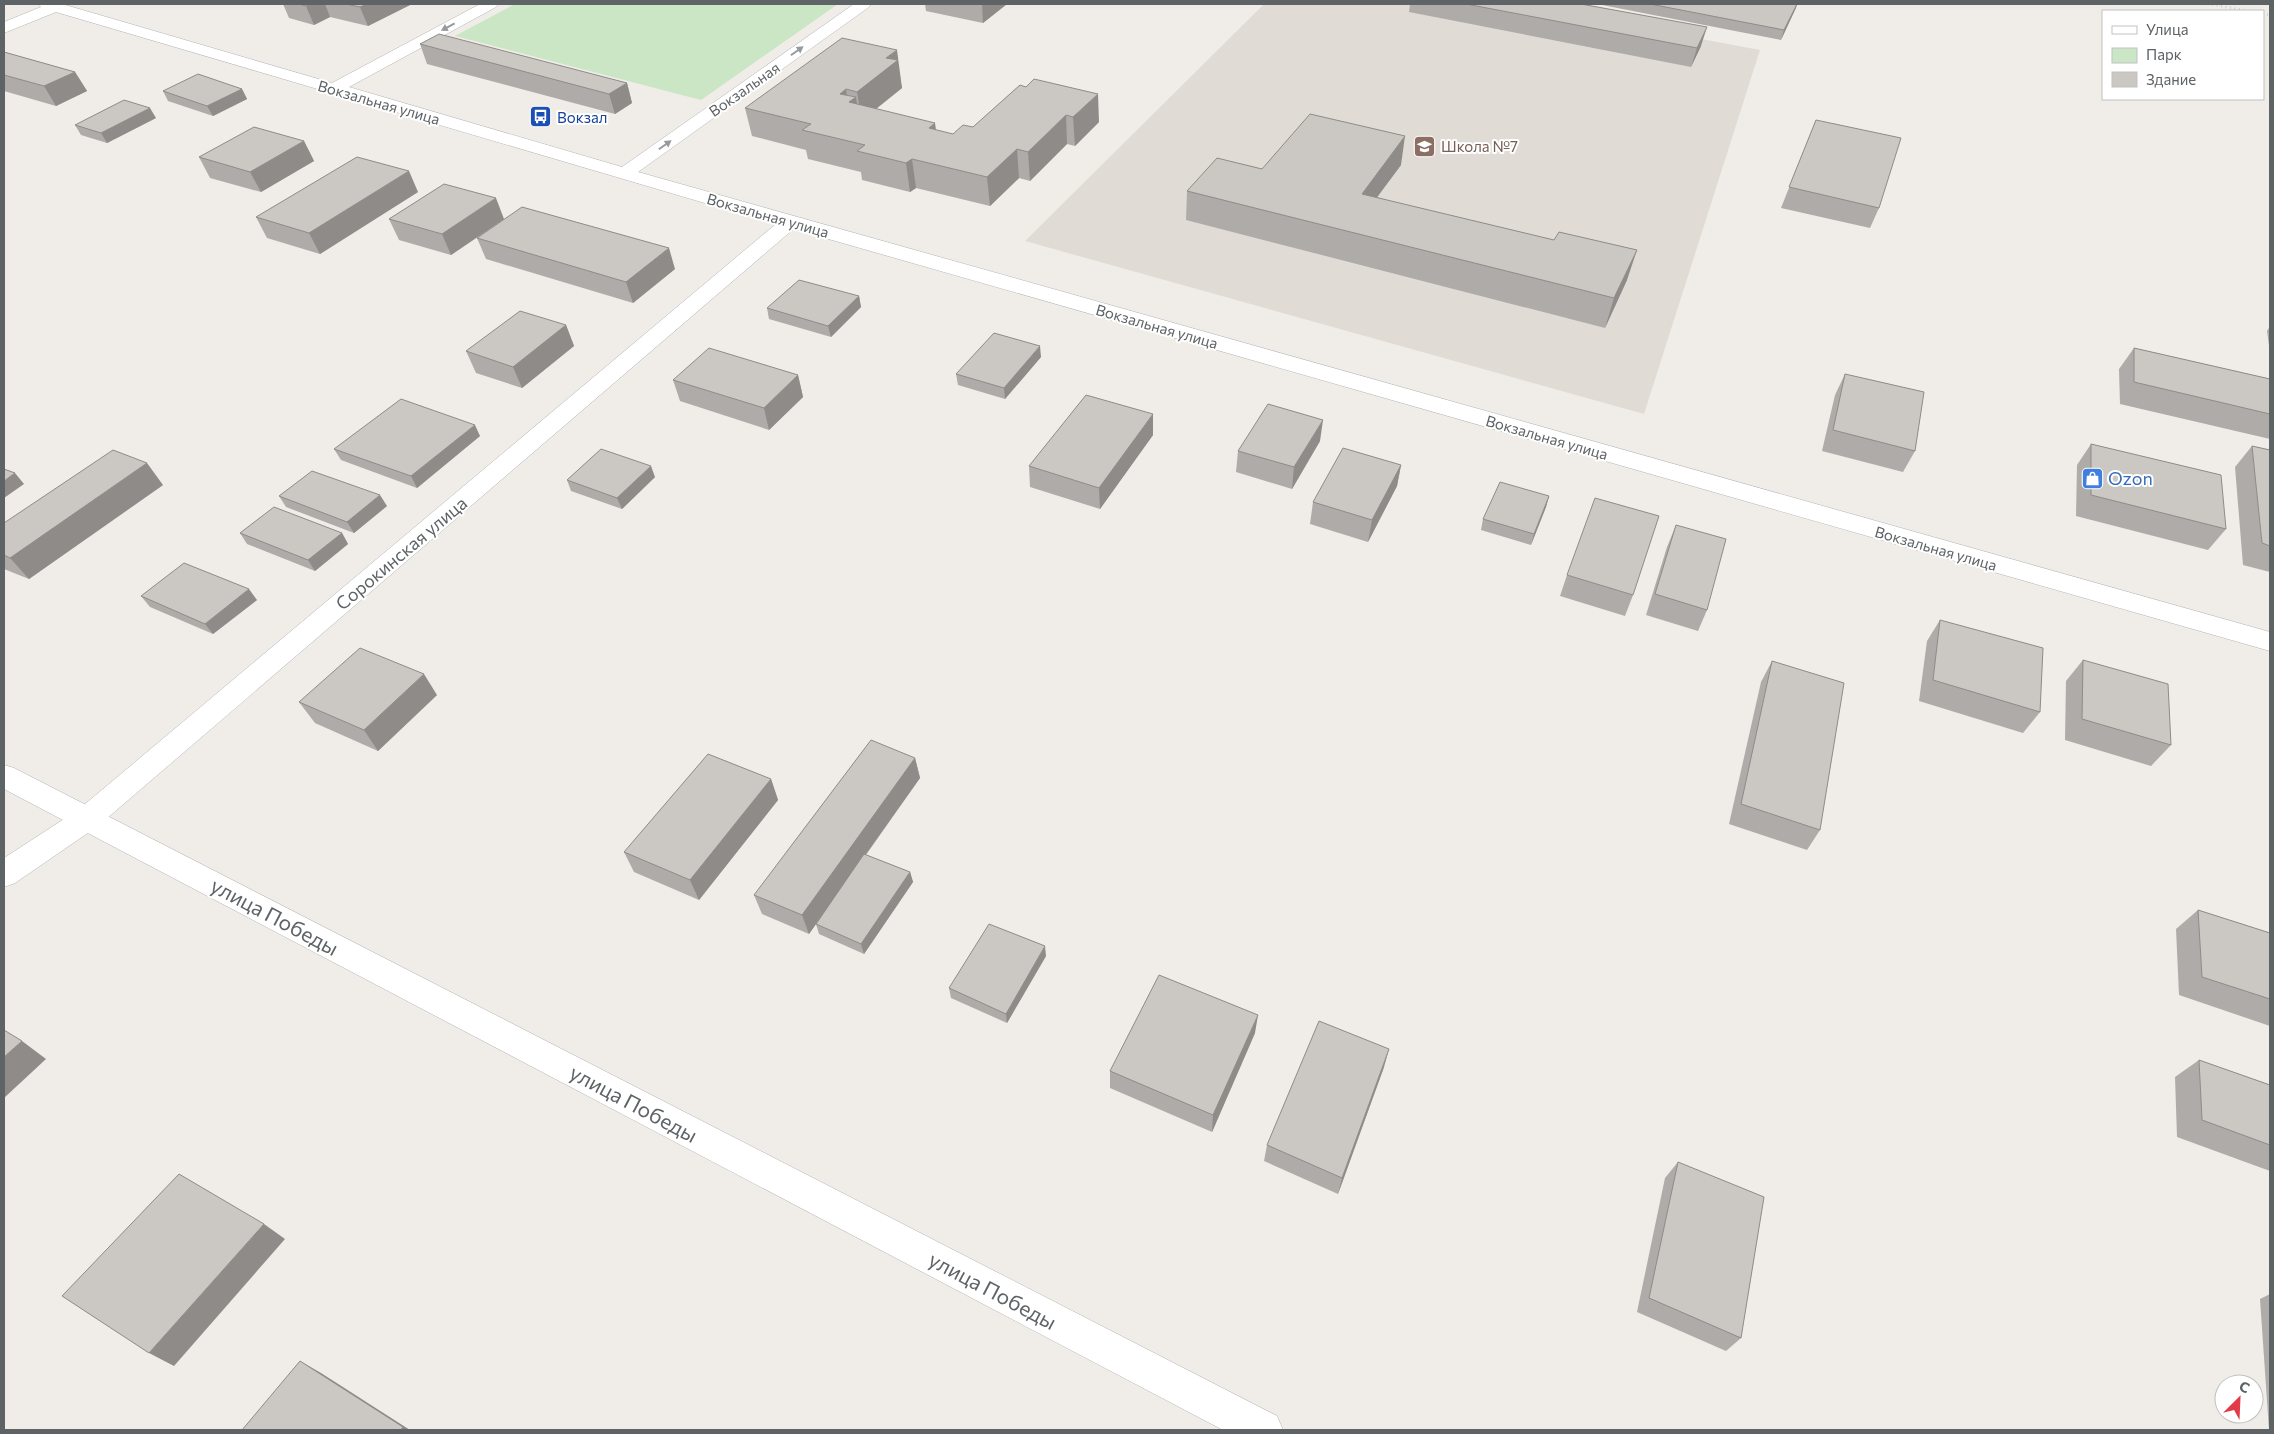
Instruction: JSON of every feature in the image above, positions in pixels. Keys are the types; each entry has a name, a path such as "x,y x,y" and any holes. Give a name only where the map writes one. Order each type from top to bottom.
{"street":[{"path":"333,89 491,4"},
{"name":"Вокзальная","path":"625,174 864,4"},
{"path":"4,28 50,5"},
{"name":"Вокзальная улица","path":"50,5 790,222 2270,642"},
{"name":"Сорокинская улица","path":"4,874 88,818 790,222"},
{"name":"улица Победы","path":"4,776 1264,1430"}],"shaded area":[{"name":"Школа №7","path":"1264,4 1514,4 1760,50 1644,414 1025,241"}],"green space":[{"path":"515,4 838,4 701,100 455,36"}],"building":[{"path":"346,4 367,4 360,7"},
{"path":"1466,4 1581,4 1707,27 1697,48"},
{"path":"1650,4 1797,4 1784,30"},
{"path":"439,34 627,83 609,94 420,44"},
{"path":"842,38 897,50 886,58 898,60 857,92 846,89 840,94 856,97 849,102 935,123 929,128 953,134 963,125 973,127 1020,85 1026,87 1034,79 1098,94 1073,117 1066,115 1028,152 1017,149 987,177 912,159 906,163 857,151 865,145 802,130 811,124 745,108"},
{"path":"4,52 75,72 44,86 4,75"},
{"path":"198,74 242,89 207,106 163,91"},
{"path":"124,100 150,108 101,133 75,125"},
{"path":"1310,114 1405,136 1362,194 1554,240 1559,232 1637,250 1614,298 1187,191 1217,158 1262,169"},
{"path":"1816,120 1901,138 1879,208 1789,187"},
{"path":"254,127 304,141 250,172 199,157"},
{"path":"357,157 409,171 309,233 256,217"},
{"path":"444,184 496,198 442,234 389,219"},
{"path":"522,207 669,248 626,282 477,238"},
{"path":"799,280 859,296 828,326 767,308"},
{"path":"520,311 566,325 513,367 466,351"},
{"path":"994,333 1040,346 1004,388 956,374"},
{"path":"709,348 798,375 764,408 673,380"},
{"path":"2134,348 2270,379 2270,414 2134,382"},
{"path":"1845,374 1924,392 1915,451 1833,430"},
{"path":"1086,395 1153,414 1099,488 1029,466"},
{"path":"401,399 475,425 411,476 334,449"},
{"path":"1268,404 1323,420 1294,467 1238,451"},
{"path":"2091,444 2221,475 2226,529 2091,495"},
{"path":"2252,446 2270,450 2270,546 2262,543"},
{"path":"1343,448 1401,465 1372,520 1313,502"},
{"path":"601,449 651,466 617,498 567,480"},
{"path":"113,450 147,463 10,558 4,555 4,523"},
{"path":"4,469 15,473 4,481"},
{"path":"312,471 380,495 347,522 279,496"},
{"path":"1500,482 1549,496 1534,534 1483,519"},
{"path":"1595,498 1659,516 1633,595 1567,575"},
{"path":"274,507 342,533 308,560 240,533"},
{"path":"1676,525 1726,539 1707,610 1655,594"},
{"path":"184,563 249,589 205,624 141,596"},
{"path":"1940,620 2043,648 2040,712 1933,680"},
{"path":"360,648 424,674 364,730 299,702"},
{"path":"2083,660 2168,684 2171,745 2082,719"},
{"path":"1772,661 1844,683 1820,830 1741,804"},
{"path":"871,740 915,758 802,915 754,895"},
{"path":"708,754 771,779 690,880 624,852"},
{"path":"864,854 910,872 861,944 816,924"},
{"path":"2198,910 2270,933 2270,999 2202,977"},
{"path":"989,924 1045,946 1006,1014 949,988"},
{"path":"1159,975 1258,1015 1213,1115 1110,1071"},
{"path":"1319,1021 1389,1049 1342,1178 1267,1145"},
{"path":"4,1030 22,1041 4,1057"},
{"path":"2199,1060 2270,1085 2270,1145 2202,1120"},
{"path":"1678,1162 1764,1197 1741,1338 1649,1298"},
{"path":"179,1174 264,1224 149,1353 62,1296"},
{"path":"300,1361 403,1427 401,1430 242,1430"}],"railway":[{"path":"2208,4 2244,10"},
{"path":"2264,14 2270,15"}],"place":[{"name":"Вокзал","path":"541,117"},
{"name":"Школа №7","path":"1425,146"},
{"name":"Ozon","path":"2092,478"}]}
